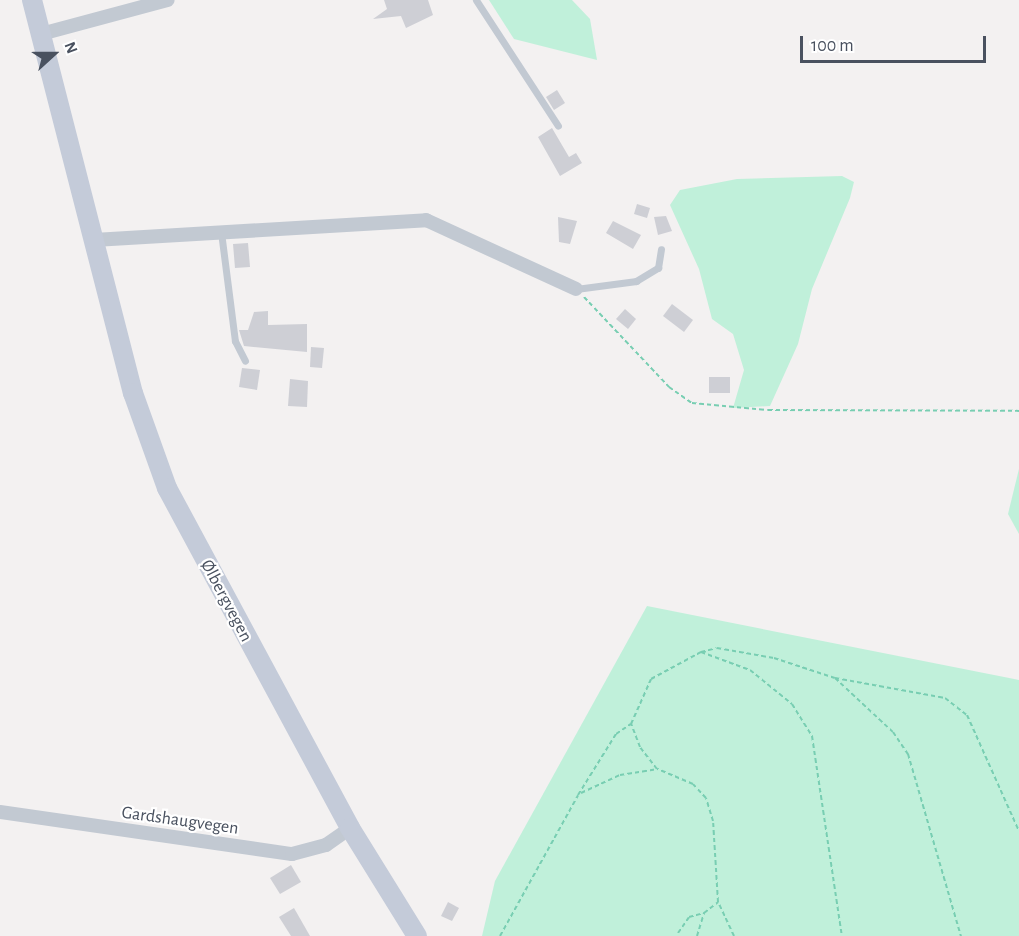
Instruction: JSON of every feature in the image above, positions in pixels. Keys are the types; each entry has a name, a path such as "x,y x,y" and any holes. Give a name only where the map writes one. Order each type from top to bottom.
{"main road":[{"name":"Ølbergvegen","path":"32,0 133,393 167,488 350,828 417,936"}],"street":[{"path":"41,34 168,0"},
{"path":"94,240 426,220 576,289"},
{"name":"Gardshaugvegen","path":"0,812 292,854 326,844 350,828"}],"lane":[{"path":"476,0 558,126"},
{"path":"222,232 235,341 245,360"},
{"path":"576,289 636,281 658,268 661,249"}],"path":[{"path":"576,289 669,387 692,403 780,410 1019,411"},
{"path":"500,936 578,795 616,734 631,724 651,679 701,652 717,648 774,658 835,678 945,698 967,715 1019,831"},
{"path":"701,652 750,670 792,704 812,736 842,936"},
{"path":"835,678 893,732 908,754 961,936"},
{"path":"631,724 640,747 657,769 693,784 706,798 713,821 718,902 734,936"},
{"path":"578,795 620,775 657,769"},
{"path":"678,933 689,917 705,913 718,902"},
{"path":"697,936 705,913"}],"green space":[{"path":"489,0 572,0 590,19 597,60 514,39"},
{"path":"842,176 854,182 850,198 812,289 798,344 770,406 733,408 744,370 733,334 712,319 699,269 670,205 680,190 737,179"},
{"path":"1019,469 1019,534 1008,514"},
{"path":"647,606 1019,680 1019,936 482,936 495,881"}],"building":[{"path":"384,0 428,0 433,15 406,28 401,16 373,19 387,9"},
{"path":"557,90 565,103 554,110 546,97"},
{"path":"552,128 569,157 576,153 582,163 560,176 538,137"},
{"path":"637,204 650,208 647,218 634,214"},
{"path":"666,216 672,231 658,235 654,217"},
{"path":"558,217 577,221 570,244 559,242"},
{"path":"613,221 641,235 633,249 606,233"},
{"path":"248,243 250,267 235,268 233,244"},
{"path":"672,304 693,320 684,332 663,316"},
{"path":"625,309 636,319 628,329 616,319"},
{"path":"268,311 268,325 307,324 307,352 244,346 239,330 248,330 254,312"},
{"path":"311,347 324,348 322,368 310,367"},
{"path":"242,368 260,370 257,390 239,387"},
{"path":"709,377 730,377 730,393 709,393"},
{"path":"290,379 308,381 307,407 288,406"},
{"path":"291,865 301,882 280,894 270,878"},
{"path":"448,902 459,908 452,921 441,916"},
{"path":"294,908 310,936 291,936 279,917"}]}
